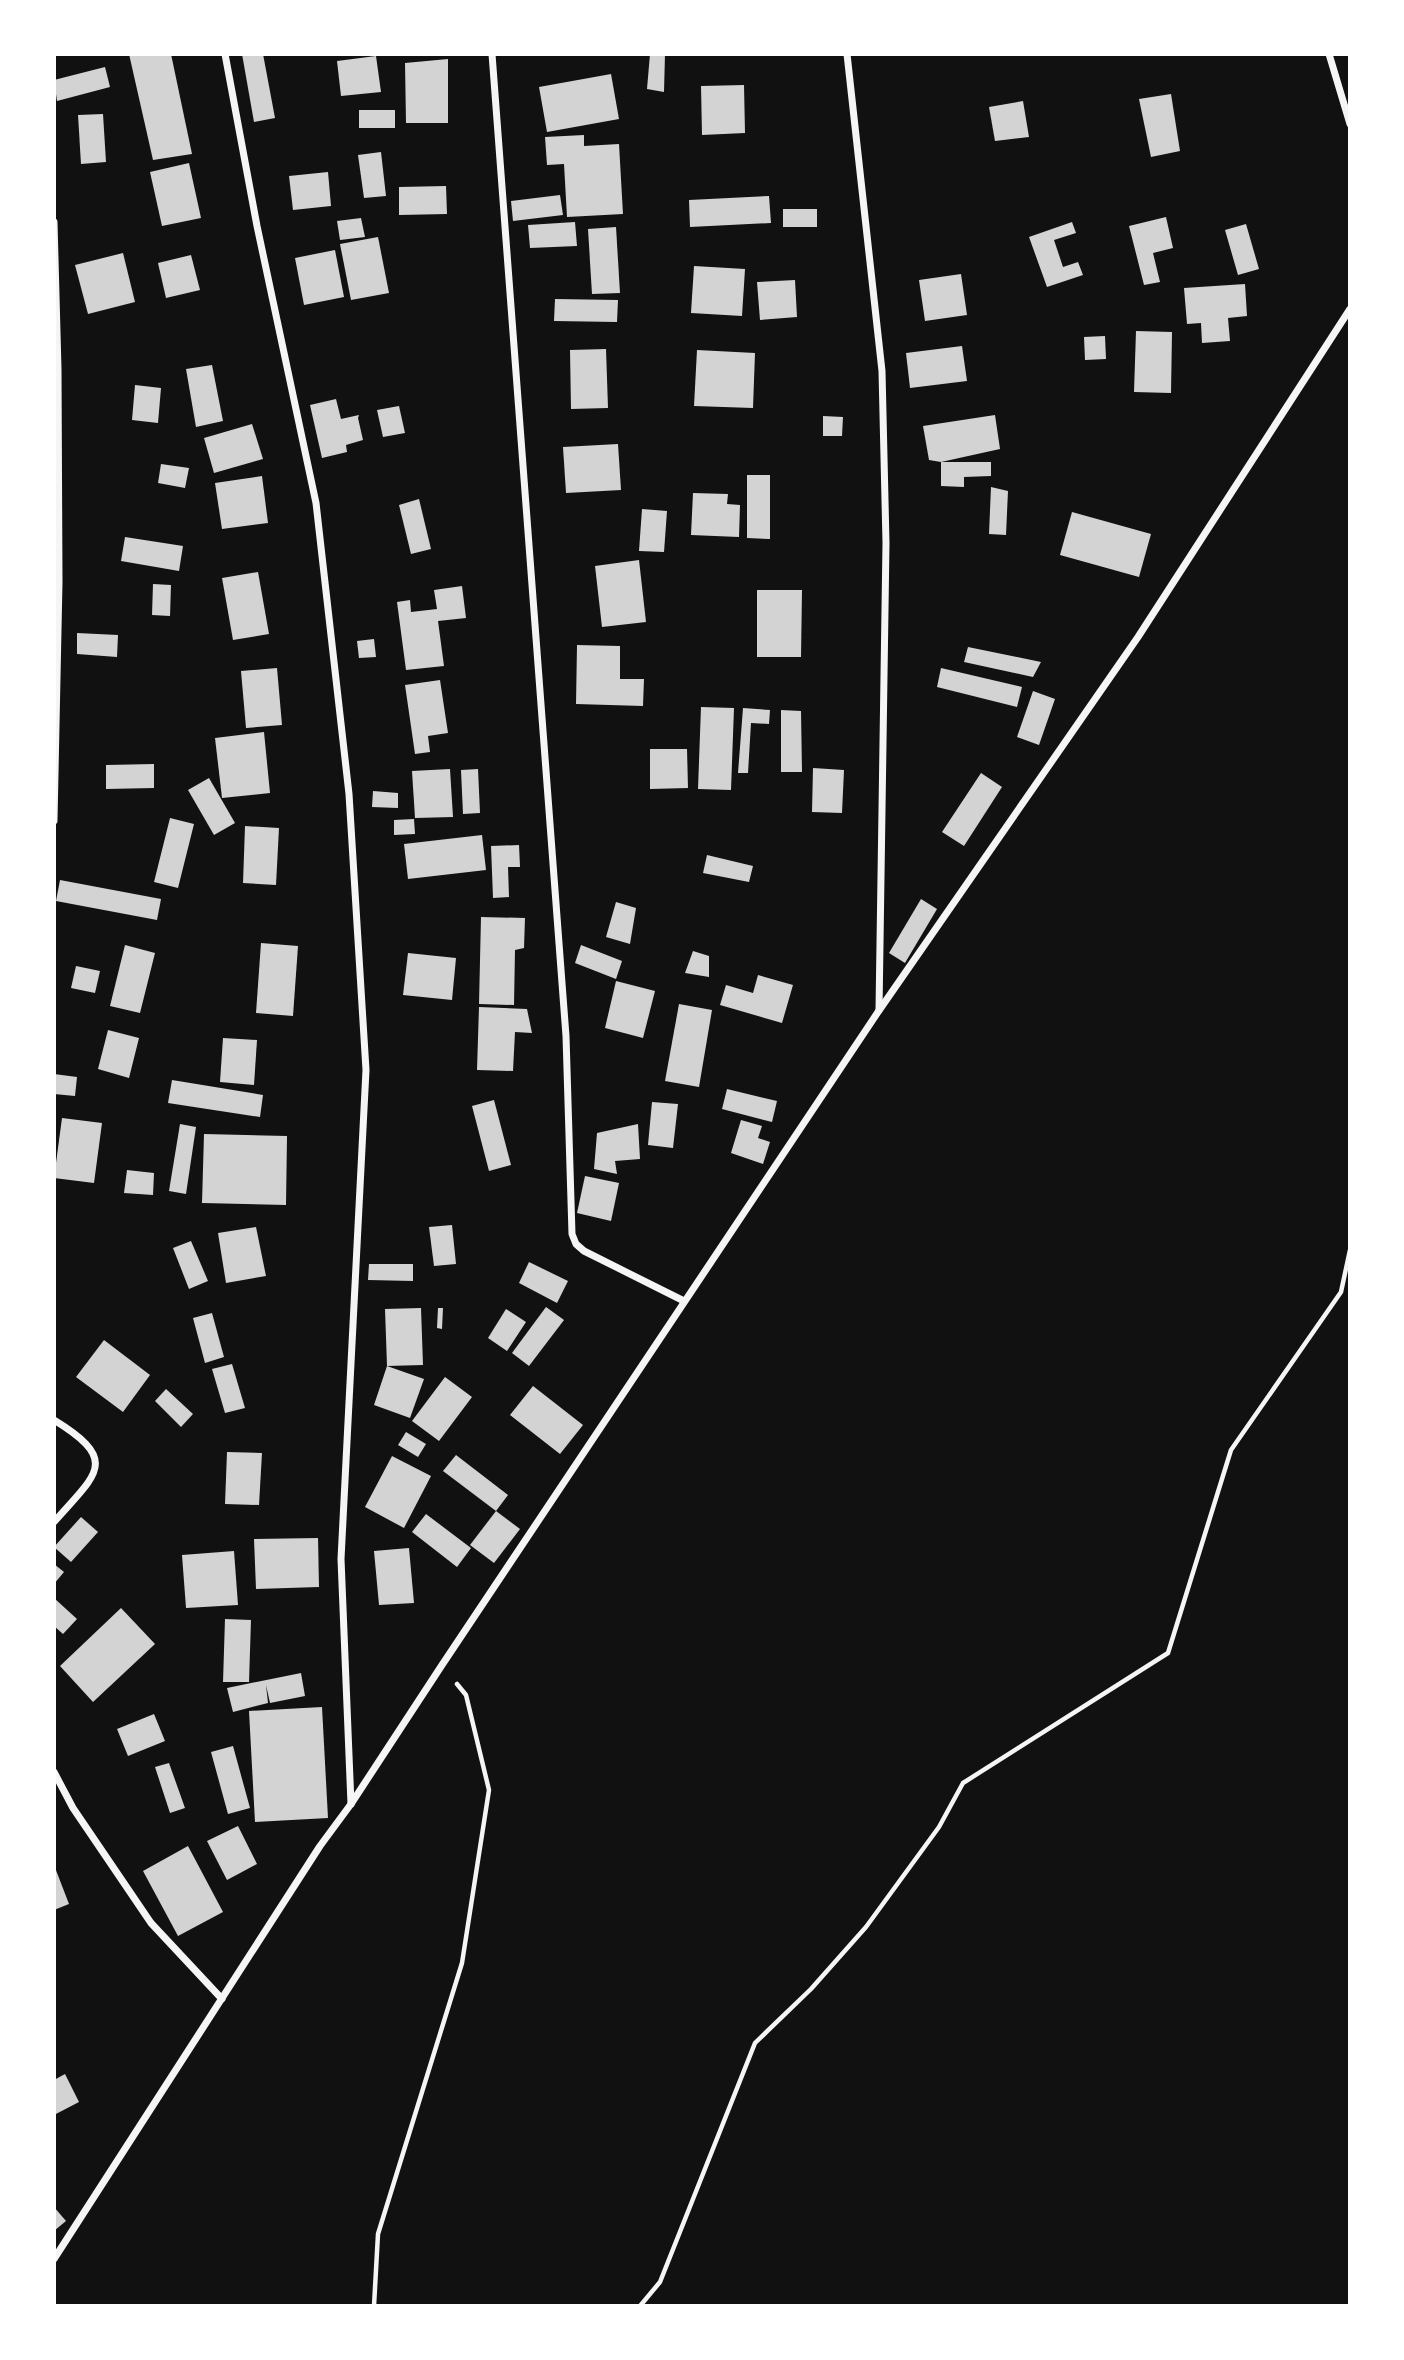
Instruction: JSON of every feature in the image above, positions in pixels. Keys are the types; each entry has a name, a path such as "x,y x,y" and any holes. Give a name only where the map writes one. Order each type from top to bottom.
{"street":[{"path":"225,54 257,226 316,503 349,794 366,1070 341,1559 351,1804"},
{"path":"492,54 566,1036 572,1234 576,1244 584,1251 684,1301"},
{"path":"847,54 882,371 886,543 878,1012"},
{"path":"1329,54 1350,124"},
{"path":"54,222 60,582 54,821"},
{"path":"54,2259 320,1846 351,1804 878,1012 1138,637 1350,309"},
{"path":"54,1420 87,1443 94,1454 96,1464 92,1478 54,1521"},
{"path":"54,1772 73,1808 145,1915 222,1999"}],"path":[{"path":"640,2306 660,2282 755,2043 811,1990 866,1927 939,1827 963,1783 1168,1653 1231,1450 1340,1292 1350,1250"},
{"path":"374,2306 378,2234 462,1962 489,1790 466,1695 442,1665"}],"building":[{"path":"129,54 171,54 192,154 153,160"},
{"path":"242,54 263,54 275,118 254,122"},
{"path":"650,54 665,54 664,92 647,89"},
{"path":"376,56 381,92 341,96 337,61"},
{"path":"448,59 448,123 406,123 405,63"},
{"path":"105,67 110,87 57,101 54,80"},
{"path":"611,74 619,119 547,132 539,87"},
{"path":"744,85 745,133 702,135 701,86"},
{"path":"1171,94 1180,151 1151,157 1139,99"},
{"path":"1023,101 1029,137 995,141 989,107"},
{"path":"359,110 395,110 395,128 359,128"},
{"path":"103,114 106,162 81,164 78,115"},
{"path":"584,135 584,146 619,144 623,214 567,217 564,164 547,165 545,137"},
{"path":"381,152 386,196 364,198 358,155"},
{"path":"189,163 201,218 162,226 150,172"},
{"path":"328,172 331,206 293,210 289,176"},
{"path":"446,186 447,214 399,215 399,187"},
{"path":"560,195 563,215 513,221 511,201"},
{"path":"769,196 771,223 690,227 689,200"},
{"path":"783,209 817,209 817,227 783,227"},
{"path":"1166,217 1173,248 1153,253 1160,282 1144,285 1129,226"},
{"path":"361,218 365,237 340,240 337,221"},
{"path":"575,222 577,246 530,248 528,225"},
{"path":"1072,222 1076,233 1054,240 1063,267 1078,262 1083,275 1047,287 1029,237"},
{"path":"1246,224 1259,269 1238,275 1225,230"},
{"path":"616,227 620,293 592,294 588,229"},
{"path":"378,237 389,293 351,300 340,244"},
{"path":"335,250 344,297 304,305 295,258"},
{"path":"123,253 135,302 88,314 75,265"},
{"path":"191,255 200,290 166,298 158,263"},
{"path":"694,266 745,269 742,316 691,313"},
{"path":"961,274 967,315 925,321 919,280"},
{"path":"795,280 797,317 760,320 757,282"},
{"path":"1245,284 1247,316 1228,318 1230,341 1202,343 1201,323 1187,324 1184,288"},
{"path":"555,299 618,300 617,322 554,321"},
{"path":"1136,331 1172,332 1171,393 1134,392"},
{"path":"1105,336 1106,359 1085,360 1084,337"},
{"path":"962,346 967,381 910,388 906,353"},
{"path":"606,349 608,408 571,409 570,350"},
{"path":"697,350 755,353 753,408 694,406"},
{"path":"212,365 223,421 196,427 186,369"},
{"path":"135,385 161,388 158,423 132,420"},
{"path":"336,399 341,419 359,415 363,440 346,445 347,452 322,458 310,405"},
{"path":"399,406 405,433 383,437 377,410"},
{"path":"995,415 1000,449 941,462 929,460 923,426"},
{"path":"823,416 843,417 842,436 823,436"},
{"path":"252,424 263,459 214,473 204,438"},
{"path":"618,444 621,490 566,493 563,447"},
{"path":"941,462 991,462 991,476 964,477 964,487 941,486"},
{"path":"161,464 189,468 185,488 158,483"},
{"path":"747,475 770,475 770,539 747,538"},
{"path":"262,476 268,523 222,529 215,483"},
{"path":"991,487 1008,491 1006,535 989,534"},
{"path":"693,493 728,494 727,504 740,505 739,537 691,535"},
{"path":"419,499 431,549 411,554 399,505"},
{"path":"642,509 667,511 664,552 639,551"},
{"path":"1072,512 1151,534 1139,577 1060,555"},
{"path":"125,537 183,546 179,571 121,561"},
{"path":"639,560 646,622 602,627 595,566"},
{"path":"258,572 269,634 233,640 222,578"},
{"path":"153,584 171,585 170,616 152,615"},
{"path":"462,586 466,618 438,621 444,666 406,670 397,602 410,600 411,612 437,609 434,590"},
{"path":"757,590 802,590 801,657 757,657"},
{"path":"77,633 118,635 117,657 77,654"},
{"path":"374,639 376,657 359,658 357,641"},
{"path":"577,645 620,646 620,679 644,679 643,706 576,704"},
{"path":"968,647 1041,662 1033,677 964,662"},
{"path":"277,668 282,725 246,728 241,671"},
{"path":"941,668 1022,687 1017,707 937,687"},
{"path":"440,680 448,733 428,736 430,752 415,754 405,685"},
{"path":"1033,691 1055,699 1039,745 1017,737"},
{"path":"701,707 734,708 731,790 698,789"},
{"path":"743,708 770,710 769,724 751,723 748,773 738,773"},
{"path":"781,710 801,711 802,772 781,772"},
{"path":"264,732 270,793 222,798 215,738"},
{"path":"650,749 687,749 688,788 650,789"},
{"path":"154,764 154,788 106,789 106,765"},
{"path":"813,768 844,770 842,813 812,812"},
{"path":"450,769 453,817 415,818 412,771"},
{"path":"478,769 480,813 463,814 461,770"},
{"path":"981,773 1002,787 964,846 942,832"},
{"path":"209,778 235,823 214,835 188,790"},
{"path":"373,791 398,793 398,808 372,807"},
{"path":"170,818 194,824 178,888 154,882"},
{"path":"414,819 415,834 394,835 394,820"},
{"path":"245,826 279,828 276,885 243,883"},
{"path":"482,835 486,870 408,879 404,844"},
{"path":"519,845 520,867 508,867 509,897 493,898 491,846"},
{"path":"707,855 753,866 749,882 703,873"},
{"path":"60,880 161,899 157,920 56,901"},
{"path":"921,899 937,909 905,963 889,953"},
{"path":"616,902 636,908 630,944 606,937"},
{"path":"481,917 525,918 524,948 515,950 514,1005 479,1004"},
{"path":"261,943 298,946 293,1016 256,1013"},
{"path":"125,945 155,953 140,1013 110,1006"},
{"path":"581,945 622,961 616,979 575,963"},
{"path":"693,951 709,956 709,977 685,973"},
{"path":"408,953 456,958 452,1000 403,995"},
{"path":"76,966 100,971 95,993 71,988"},
{"path":"758,975 793,985 782,1023 720,1005 726,985 753,993"},
{"path":"616,981 655,991 643,1038 605,1028"},
{"path":"679,1004 712,1010 699,1087 665,1081"},
{"path":"479,1007 527,1009 532,1033 515,1032 513,1071 477,1070"},
{"path":"108,1030 139,1038 129,1078 98,1069"},
{"path":"223,1038 257,1040 254,1085 220,1082"},
{"path":"54,1074 77,1077 75,1096 54,1094"},
{"path":"172,1080 263,1095 260,1117 168,1103"},
{"path":"727,1089 777,1101 772,1122 722,1109"},
{"path":"494,1100 511,1165 489,1171 472,1106"},
{"path":"652,1102 678,1104 673,1148 648,1145"},
{"path":"62,1118 102,1123 94,1183 54,1178"},
{"path":"741,1120 762,1126 758,1138 770,1142 763,1164 731,1153"},
{"path":"180,1124 196,1127 186,1194 169,1191"},
{"path":"638,1124 640,1159 615,1161 617,1174 594,1169 597,1133"},
{"path":"204,1134 287,1136 286,1205 202,1203"},
{"path":"127,1170 154,1173 153,1195 124,1193"},
{"path":"585,1176 619,1183 611,1221 577,1213"},
{"path":"452,1225 456,1264 434,1266 429,1227"},
{"path":"256,1227 266,1276 226,1283 218,1233"},
{"path":"191,1241 208,1281 189,1289 173,1248"},
{"path":"529,1262 568,1281 557,1303 519,1283"},
{"path":"369,1264 413,1264 413,1281 368,1280"},
{"path":"546,1307 564,1320 529,1366 512,1353"},
{"path":"421,1308 423,1365 387,1366 385,1309"},
{"path":"438,1308 443,1308 442,1329 437,1328"},
{"path":"506,1309 526,1322 507,1351 488,1338"},
{"path":"212,1313 224,1357 205,1363 193,1318"},
{"path":"104,1340 150,1375 123,1412 76,1377"},
{"path":"232,1364 245,1408 225,1413 212,1369"},
{"path":"387,1366 424,1379 410,1418 374,1405"},
{"path":"445,1377 472,1397 439,1441 412,1421"},
{"path":"533,1386 583,1425 560,1454 510,1415"},
{"path":"166,1389 193,1414 181,1427 155,1401"},
{"path":"406,1432 426,1444 418,1457 398,1445"},
{"path":"227,1452 262,1453 259,1505 225,1504"},
{"path":"456,1455 508,1495 496,1511 443,1471"},
{"path":"392,1456 431,1476 404,1528 365,1507"},
{"path":"496,1511 520,1529 494,1563 470,1545"},
{"path":"426,1514 471,1548 457,1567 412,1532"},
{"path":"81,1517 98,1532 71,1562 54,1547"},
{"path":"318,1538 319,1587 256,1589 254,1539"},
{"path":"409,1548 414,1603 379,1605 374,1551"},
{"path":"234,1551 238,1605 186,1608 182,1555"},
{"path":"54,1564 64,1572 54,1584"},
{"path":"54,1598 77,1619 63,1634 54,1626"},
{"path":"121,1608 155,1644 93,1702 60,1666"},
{"path":"225,1619 251,1620 249,1682 223,1682"},
{"path":"301,1673 305,1696 270,1703 266,1685 268,1703 233,1712 227,1688"},
{"path":"322,1707 328,1818 255,1822 249,1711"},
{"path":"154,1714 165,1741 128,1756 117,1729"},
{"path":"233,1746 250,1808 228,1814 211,1752"},
{"path":"169,1763 185,1808 170,1813 155,1767"},
{"path":"238,1826 257,1864 227,1880 207,1841"},
{"path":"188,1846 223,1912 178,1936 143,1871"},
{"path":"54,1865 69,1904 54,1910"},
{"path":"65,2074 79,2102 54,2115 54,2080"},
{"path":"54,2207 66,2221 54,2231"}]}
